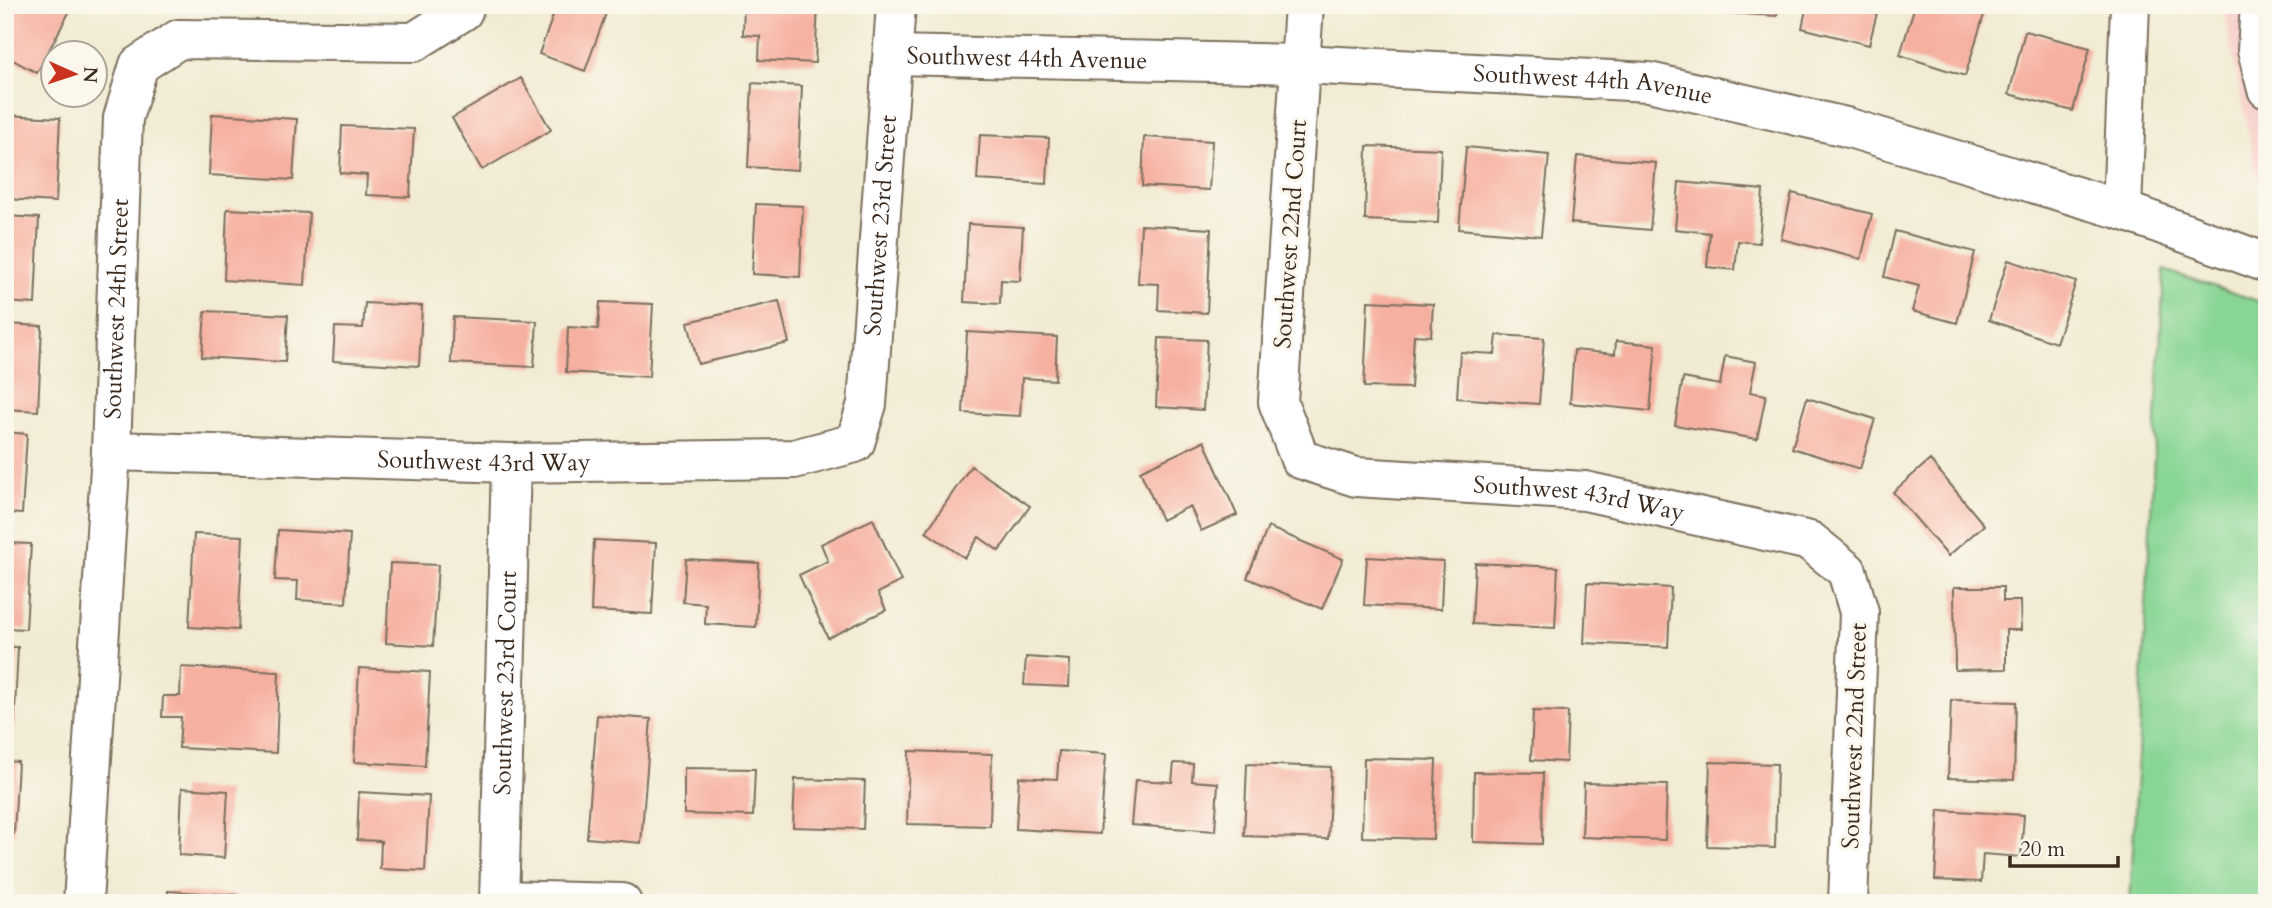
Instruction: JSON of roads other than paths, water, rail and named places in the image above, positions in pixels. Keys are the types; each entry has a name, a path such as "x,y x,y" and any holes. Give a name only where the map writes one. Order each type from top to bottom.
{"street":[{"name":"Southwest 24th Street","path":"83,903 111,451 123,118 139,65 179,39 414,42 463,12 465,5"},
{"name":"Southwest 23rd Street","path":"855,443 867,404 896,5"},
{"name":"Southwest 22nd Court","path":"1300,459 1278,402 1304,5"},
{"path":"2122,210 2130,5"},
{"path":"2260,5 2257,50 2267,89"},
{"name":"Southwest 44th Avenue","path":"894,55 1301,64 1649,82 1846,127 2122,210 2267,262"},
{"name":"Southwest 43rd Way","path":"111,451 511,463 794,459 855,443"},
{"name":"Southwest 43rd Way","path":"1300,459 1356,477 1586,491 1810,541 1847,570"},
{"name":"Southwest 23rd Court","path":"500,901 511,463"},
{"name":"Southwest 22nd Street","path":"1847,570 1859,612 1848,903"},
{"path":"500,901 622,903"}]}
